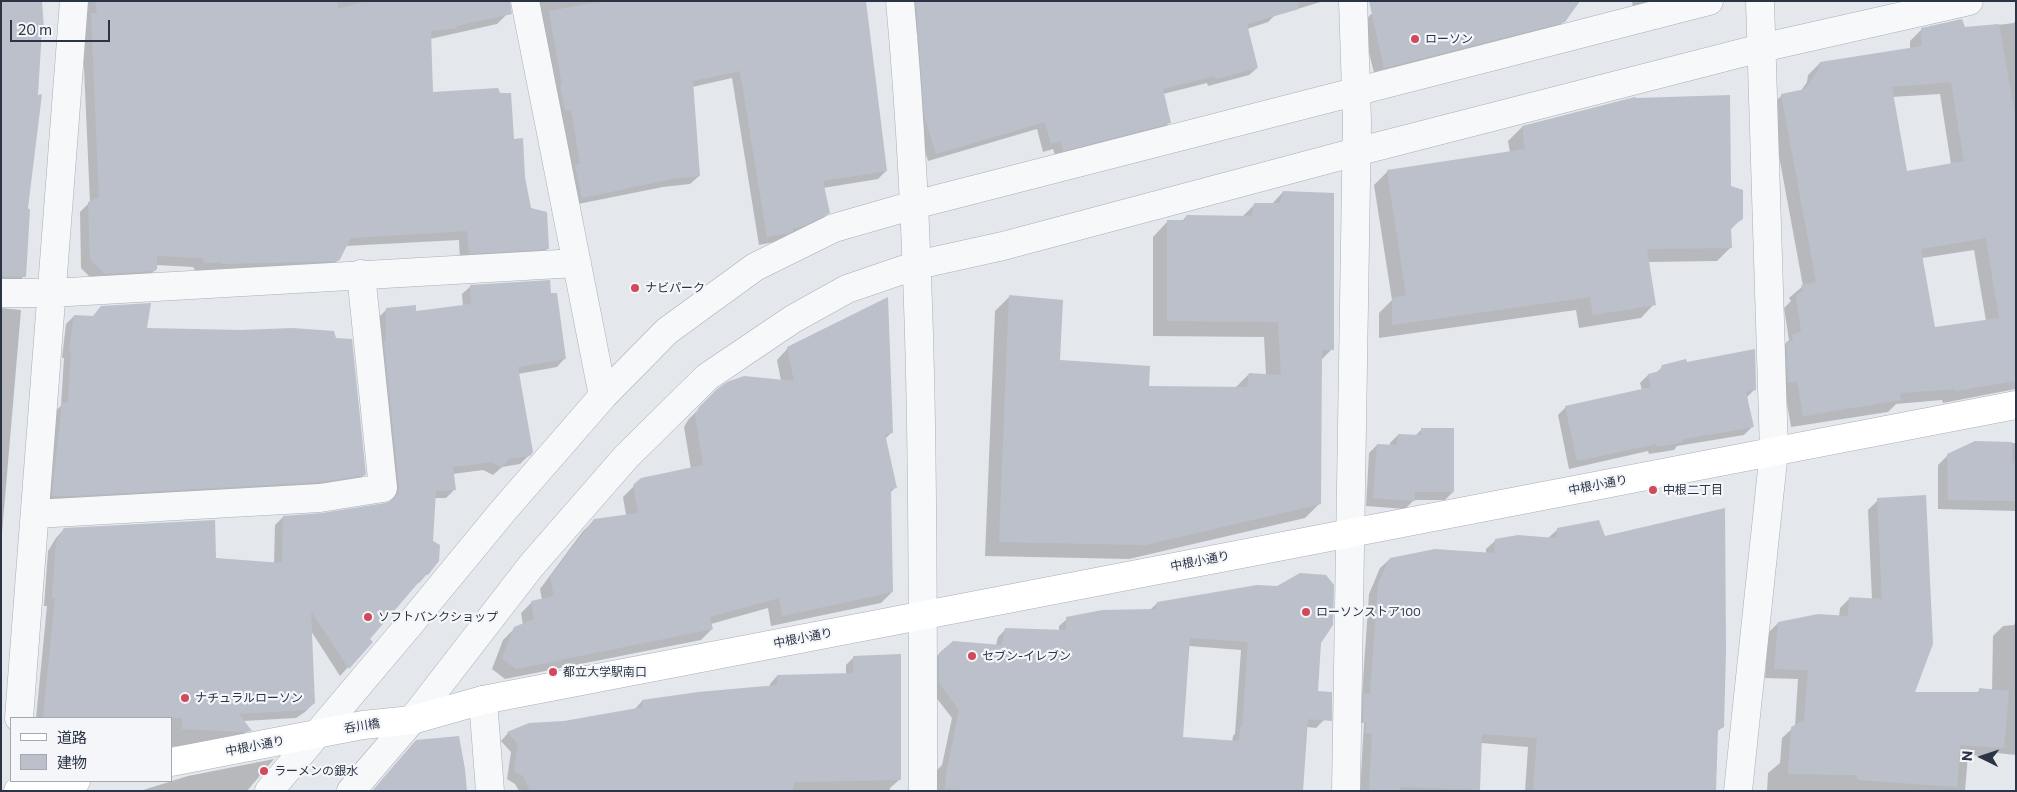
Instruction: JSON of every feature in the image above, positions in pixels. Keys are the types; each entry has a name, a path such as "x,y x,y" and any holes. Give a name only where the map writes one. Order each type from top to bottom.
{"street":[{"path":"19,717 74,1"},
{"path":"526,1 603,396"},
{"path":"900,1 907,78 917,260 923,615 923,791"},
{"path":"1346,791 1356,146 1353,1"},
{"path":"269,791 327,731 410,624 503,510 603,396 667,331 755,267 834,228 1356,97 1709,1"},
{"path":"1738,791 1774,451 1760,1"},
{"path":"351,791 399,721 626,457 707,377 793,319 847,289 917,260 1003,246 1356,146 1760,43 1969,1"},
{"path":"1,293 51,293 577,263"},
{"path":"35,514 320,498 383,488 360,274"},
{"name":"中根小通り","path":"399,721 483,700 2016,405"},
{"path":"483,700 490,791"},
{"name":"呑川橋","path":"327,731 399,721"},
{"name":"中根小通り","path":"172,762 327,731"},
{"path":"18,791 70,782"}],"building":[{"path":"1,1 42,1 44,29 42,29 38,95 42,94 28,208 30,210 26,277 1,276"},
{"path":"95,1 338,1 338,9 367,1 510,1 512,14 456,26 457,28 431,31 433,92 498,88 500,93 511,93 514,139 523,138 525,177 531,208 547,212 549,249 469,254 467,231 351,238 339,261 221,264 221,262 205,263 202,258 157,256 157,269 155,271 105,274 90,259 88,202 99,197 91,13 97,13"},
{"path":"605,1 866,1 887,171 823,181 830,213 804,226 793,228 793,231 789,233 767,237 740,71 693,81 700,176 672,179 582,198 575,165 580,164 571,110 565,111 549,11"},
{"path":"916,1 1298,1 1299,9 1247,24 1258,68 1216,79 1215,76 1163,89 1171,123 1063,151 1061,141 1051,144 1045,122 936,154 924,115"},
{"path":"1369,1 1580,1 1565,22 1384,68"},
{"path":"1962,19 1965,27 1999,24 2016,121 2016,381 1955,391 1954,389 1900,393 1901,400 1803,416 1797,381 1788,383 1786,343 1793,341 1792,335 1801,331 1796,295 1803,291 1801,285 1816,282 1781,94 1805,89 1819,69 1820,62 1922,46 1921,28","holes":["1951,82 1964,161 1907,171 1892,87","1986,238 1999,318 1935,327 1921,249"]},
{"path":"1730,95 1731,186 1743,190 1743,219 1731,227 1732,248 1647,249 1656,305 1593,315 1590,297 1392,325 1392,298 1406,295 1387,170 1525,149 1522,126 1635,97"},
{"path":"1283,191 1334,193 1334,350 1322,350 1321,504 1145,545 999,542 1009,295 1063,300 1060,360 1150,366 1149,386 1247,387 1249,373 1281,375 1278,322 1167,321 1167,220 1183,220 1187,215 1252,216 1254,203 1280,203"},
{"path":"550,280 551,293 557,293 566,359 518,367 533,452 530,456 509,459 502,468 492,462 453,467 456,490 436,491 433,541 440,545 439,561 370,639 373,642 349,669 311,611 315,703 305,710 239,714 252,731 182,729 182,718 172,717 43,717 55,598 52,598 56,542 64,528 215,520 216,558 282,563 283,516 322,513 385,503 393,500 398,494 399,486 384,341 386,342 386,308 416,305 416,311 471,304 470,285"},
{"path":"888,297 893,433 885,434 897,488 891,489 893,592 782,616 779,598 710,617 713,629 516,669 502,658 514,627 534,619 531,601 554,596 550,577 594,519 638,513 633,485 641,478 703,465 695,415 699,407 717,389 727,382 744,376 794,381 787,347"},
{"path":"151,303 147,328 241,330 292,328 334,331 336,338 352,339 366,475 318,482 52,496 62,402 68,403 71,351 69,351 74,315 93,316 101,306"},
{"path":"1755,349 1756,390 1746,392 1754,427 1683,439 1683,442 1657,447 1656,444 1577,461 1565,406 1651,387 1648,374 1660,371 1662,365 1686,359 1687,362"},
{"path":"1421,428 1454,428 1454,492 1415,492 1415,501 1373,498 1377,444 1397,445 1398,434 1421,435"},
{"path":"1975,441 2012,442 2012,463 2016,463 2016,501 1948,500 1947,454"},
{"path":"1926,495 1933,644 1915,692 1979,692 1979,688 2009,691 2004,748 1960,745 1957,787 1858,780 1856,775 1788,774 1791,727 1804,720 1808,670 1774,669 1778,622 1818,614 1848,616 1849,597 1882,599 1877,498"},
{"path":"1725,508 1726,651 1724,727 1718,730 1716,791 1533,791 1537,738 1482,734 1480,790 1400,787 1400,791 1369,791 1372,733 1365,733 1366,723 1363,723 1363,694 1370,694 1378,584 1390,558 1435,549 1494,553 1495,539 1518,535 1556,538 1557,528 1599,520 1605,536"},
{"path":"1300,573 1326,575 1334,585 1333,625 1321,643 1318,691 1332,692 1332,721 1308,719 1303,791 974,791 945,789 946,774 959,710 939,683 939,653 953,641 1002,645 1005,628 1066,630 1066,617 1102,610 1156,609 1157,602 1257,585 1277,586","holes":["1190,638 1248,642 1242,727 1240,727 1239,741 1183,737"]},
{"path":"901,654 901,780 794,782 793,791 530,791 523,776 514,771 518,744 507,732 529,723 564,721 643,707 642,700 698,692 777,685 777,675 853,673 853,656"},
{"path":"459,736 467,791 372,791 416,740"}],"place":[{"name":"ローソン","path":"1415,39"},
{"name":"ナビパーク","path":"635,288"},
{"name":"中根二丁目","path":"1653,490"},
{"name":"ローソンストア100","path":"1306,612"},
{"name":"ソフトバンクショップ","path":"368,617"},
{"name":"セブン-イレブン","path":"972,656"},
{"name":"都立大学駅南口","path":"553,672"},
{"name":"ナチュラルローソン","path":"185,698"},
{"name":"ラーメンの銀水","path":"264,771"}]}
